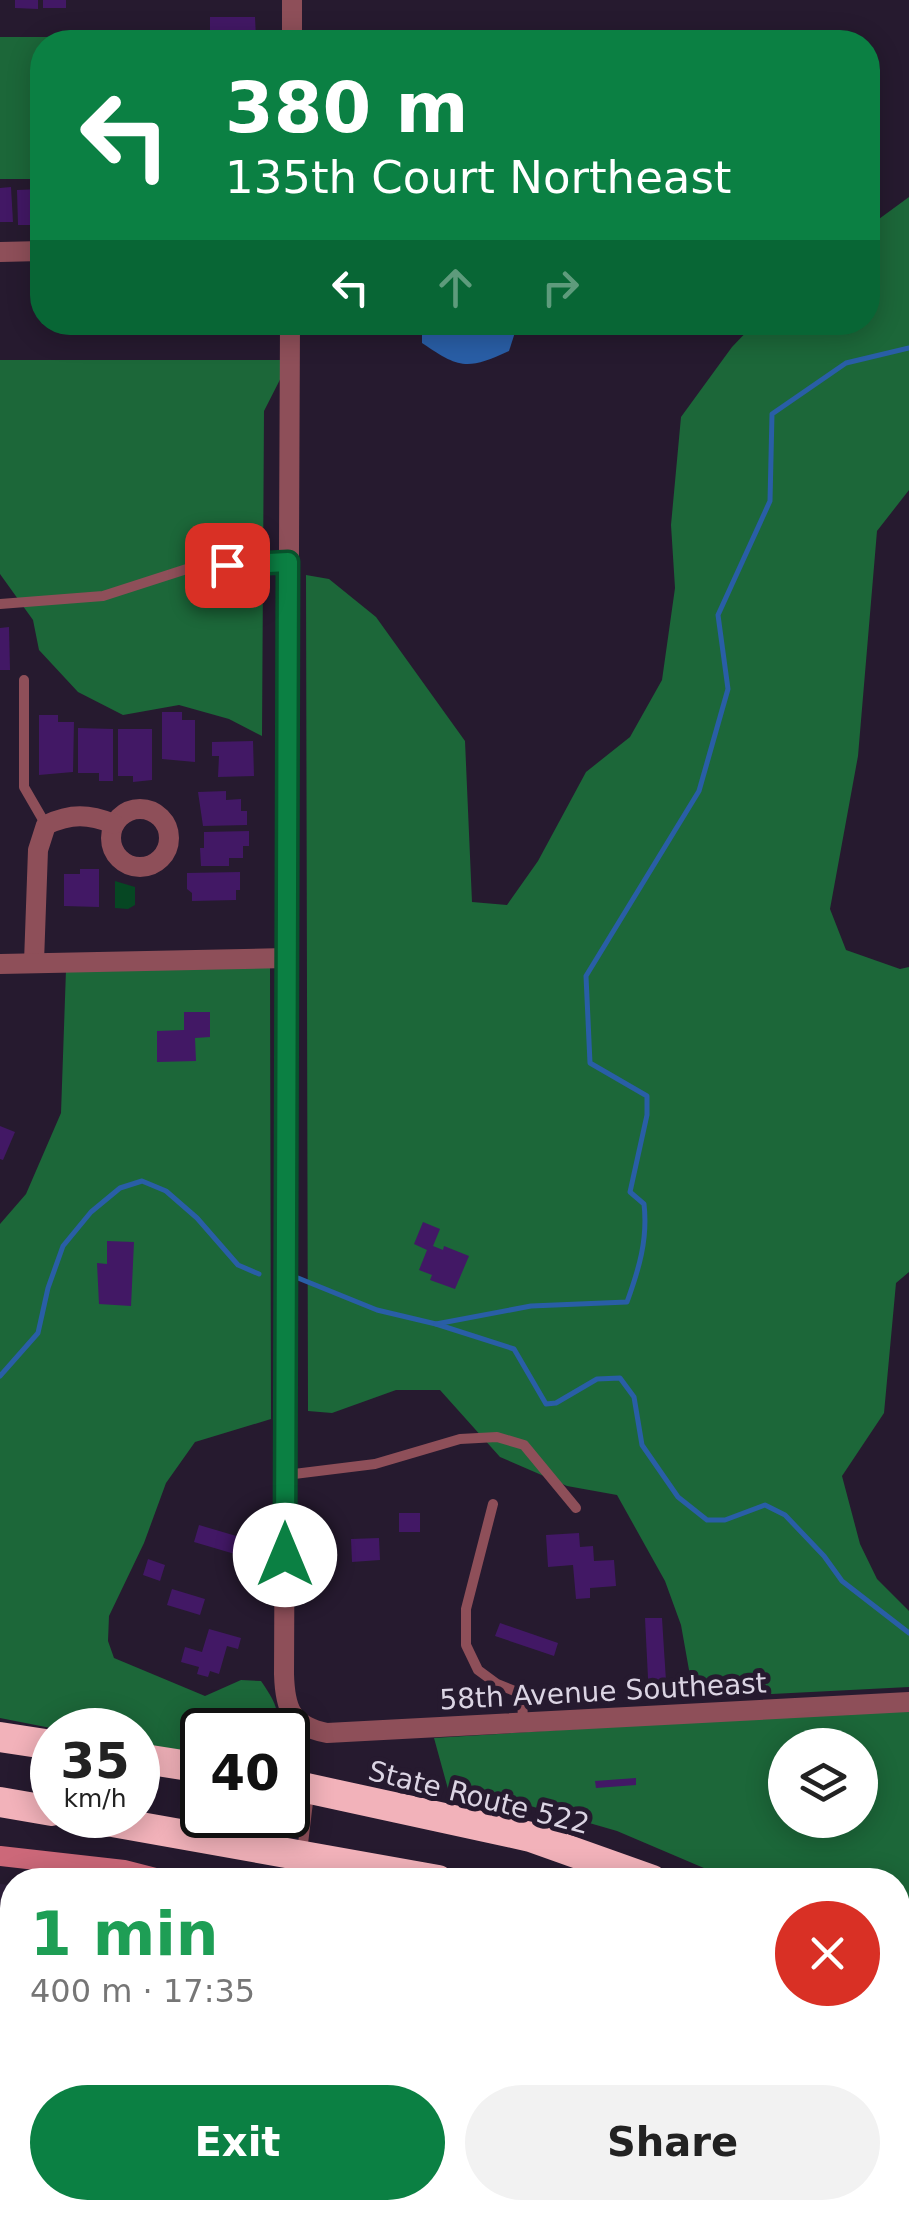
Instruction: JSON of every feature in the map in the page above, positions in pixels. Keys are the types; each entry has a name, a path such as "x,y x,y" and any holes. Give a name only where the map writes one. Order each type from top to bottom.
{"highway":[{"path":"0,1737 30,1742"},
{"name":"State Route 522","path":"310,1788 532,1837 619,1868"},
{"path":"0,1802 30,1808"},
{"path":"160,1830 373,1868"}],"main road":[{"path":"0,1856 106,1868"}],"street":[{"path":"292,0 292,30"},
{"path":"0,252 30,251"},
{"path":"286,1475 290,335"},
{"path":"34,962 38,850 46,824 74,815 114,824"},
{"path":"0,964 286,958"},
{"name":"58th Avenue Southeast","path":"286,1475 285,1693 290,1711 301,1725 327,1733 909,1702"}],"lane":[{"path":"0,604 103,596 196,566 288,562"},
{"path":"24,680 24,787 46,824"},
{"path":"286,1475 375,1464 460,1439 497,1437 524,1445 576,1508"},
{"path":"493,1504 466,1609 466,1645 478,1670 497,1684 522,1694 523,1722"},
{"path":"301,1838 302,1855"}],"green space":[{"path":"0,37 30,37 30,179 0,179"},
{"path":"909,197 909,490 877,531 858,756 830,909 846,950 900,969 909,967 909,1272 896,1283 884,1413 842,1476 860,1544 877,1579 909,1611 909,1687 694,1698 681,1625 665,1581 617,1495 567,1486 500,1457 440,1390 396,1390 332,1413 308,1411 306,575 329,579 376,617 465,741 472,902 507,905 538,861 586,772 630,737 662,680 675,588 671,525 681,417 744,335 880,335 880,218"},
{"path":"0,360 290,360 264,411 262,736 229,719 179,705 123,715 78,692 39,650 33,620 0,574"},
{"path":"115,881 135,887 135,905 115,908"},
{"path":"270,967 271,1419 195,1442 166,1483 144,1543 109,1616 108,1641 114,1658 205,1696 241,1680 261,1681 276,1708 180,1708 180,1753 160,1749 160,1708 30,1708 30,1724 0,1718 0,1224 26,1194 61,1113 66,970"},
{"path":"909,1708 909,1868 704,1868 617,1831 475,1790 448,1789 434,1738"}],"water":[{"path":"422,335 514,335 509,351 473,364 455,362 422,343"}],"building":[{"path":"15,0 38,0 38,9 15,8"},
{"path":"43,0 66,0 66,8 43,8"},
{"path":"210,17 255,17 256,30 210,30"},
{"path":"11,187 13,222 0,222 0,188"},
{"path":"30,189 30,225 18,225 17,190"},
{"path":"9,627 10,670 0,670 0,628"},
{"path":"162,712 182,712 182,720 195,720 195,762 162,759"},
{"path":"39,715 58,715 58,722 74,722 73,772 39,775"},
{"path":"78,728 113,729 113,781 99,781 99,773 78,773"},
{"path":"118,729 152,729 152,780 133,782 133,776 118,776"},
{"path":"253,741 254,776 218,777 219,756 212,756 212,742"},
{"path":"226,791 226,800 241,799 241,811 247,811 247,825 203,826 198,792"},
{"path":"249,831 249,846 243,846 243,858 229,858 229,866 201,866 204,832"},
{"path":"80,869 99,869 99,907 64,906 64,874 80,874"},
{"path":"240,872 236,900 192,901 187,873"},
{"path":"184,1012 210,1012 210,1037 195,1038 196,1061 157,1062 157,1031 184,1030"},
{"path":"0,1126 15,1132 3,1160 0,1159"},
{"path":"423,1222 440,1229 433,1246 469,1256 455,1289 430,1280 432,1275 419,1270 427,1250 414,1244"},
{"path":"107,1241 134,1242 131,1306 99,1304 97,1263 107,1264"},
{"path":"399,1513 420,1513 420,1532 399,1532"},
{"path":"199,1525 243,1538 238,1555 194,1542"},
{"path":"579,1533 580,1547 593,1546 594,1561 614,1560 616,1586 590,1588 590,1598 576,1599 573,1565 548,1567 546,1535"},
{"path":"379,1538 380,1560 352,1562 351,1539"},
{"path":"148,1559 165,1565 160,1581 143,1575"},
{"path":"172,1589 205,1599 200,1615 167,1605"},
{"path":"645,1618 662,1618 667,1697 649,1698"},
{"path":"500,1623 558,1643 554,1656 495,1636"},
{"path":"209,1629 241,1638 238,1649 227,1646 219,1674 210,1671 208,1677 197,1674 199,1667 181,1662 185,1647 202,1652"},
{"path":"636,1778 636,1785 596,1788 595,1781"}],"waterway":[{"path":"436,1324 531,1306 627,1302 644,1242 644,1204 630,1192 647,1115 647,1096 590,1063 586,976 699,791 728,689 718,615 770,501 772,414 846,363 909,348"},
{"path":"0,1376 38,1333 63,1246 91,1212 120,1188 142,1181 166,1191 197,1218 238,1265 259,1274"},
{"path":"298,1278 377,1310 514,1349 546,1404 556,1403 597,1379 620,1378 634,1397 642,1445 678,1497 707,1520 725,1520 765,1505 785,1515 842,1581 909,1633"}],"route":[{"path":"227,565 288,562 285,1555"}]}
